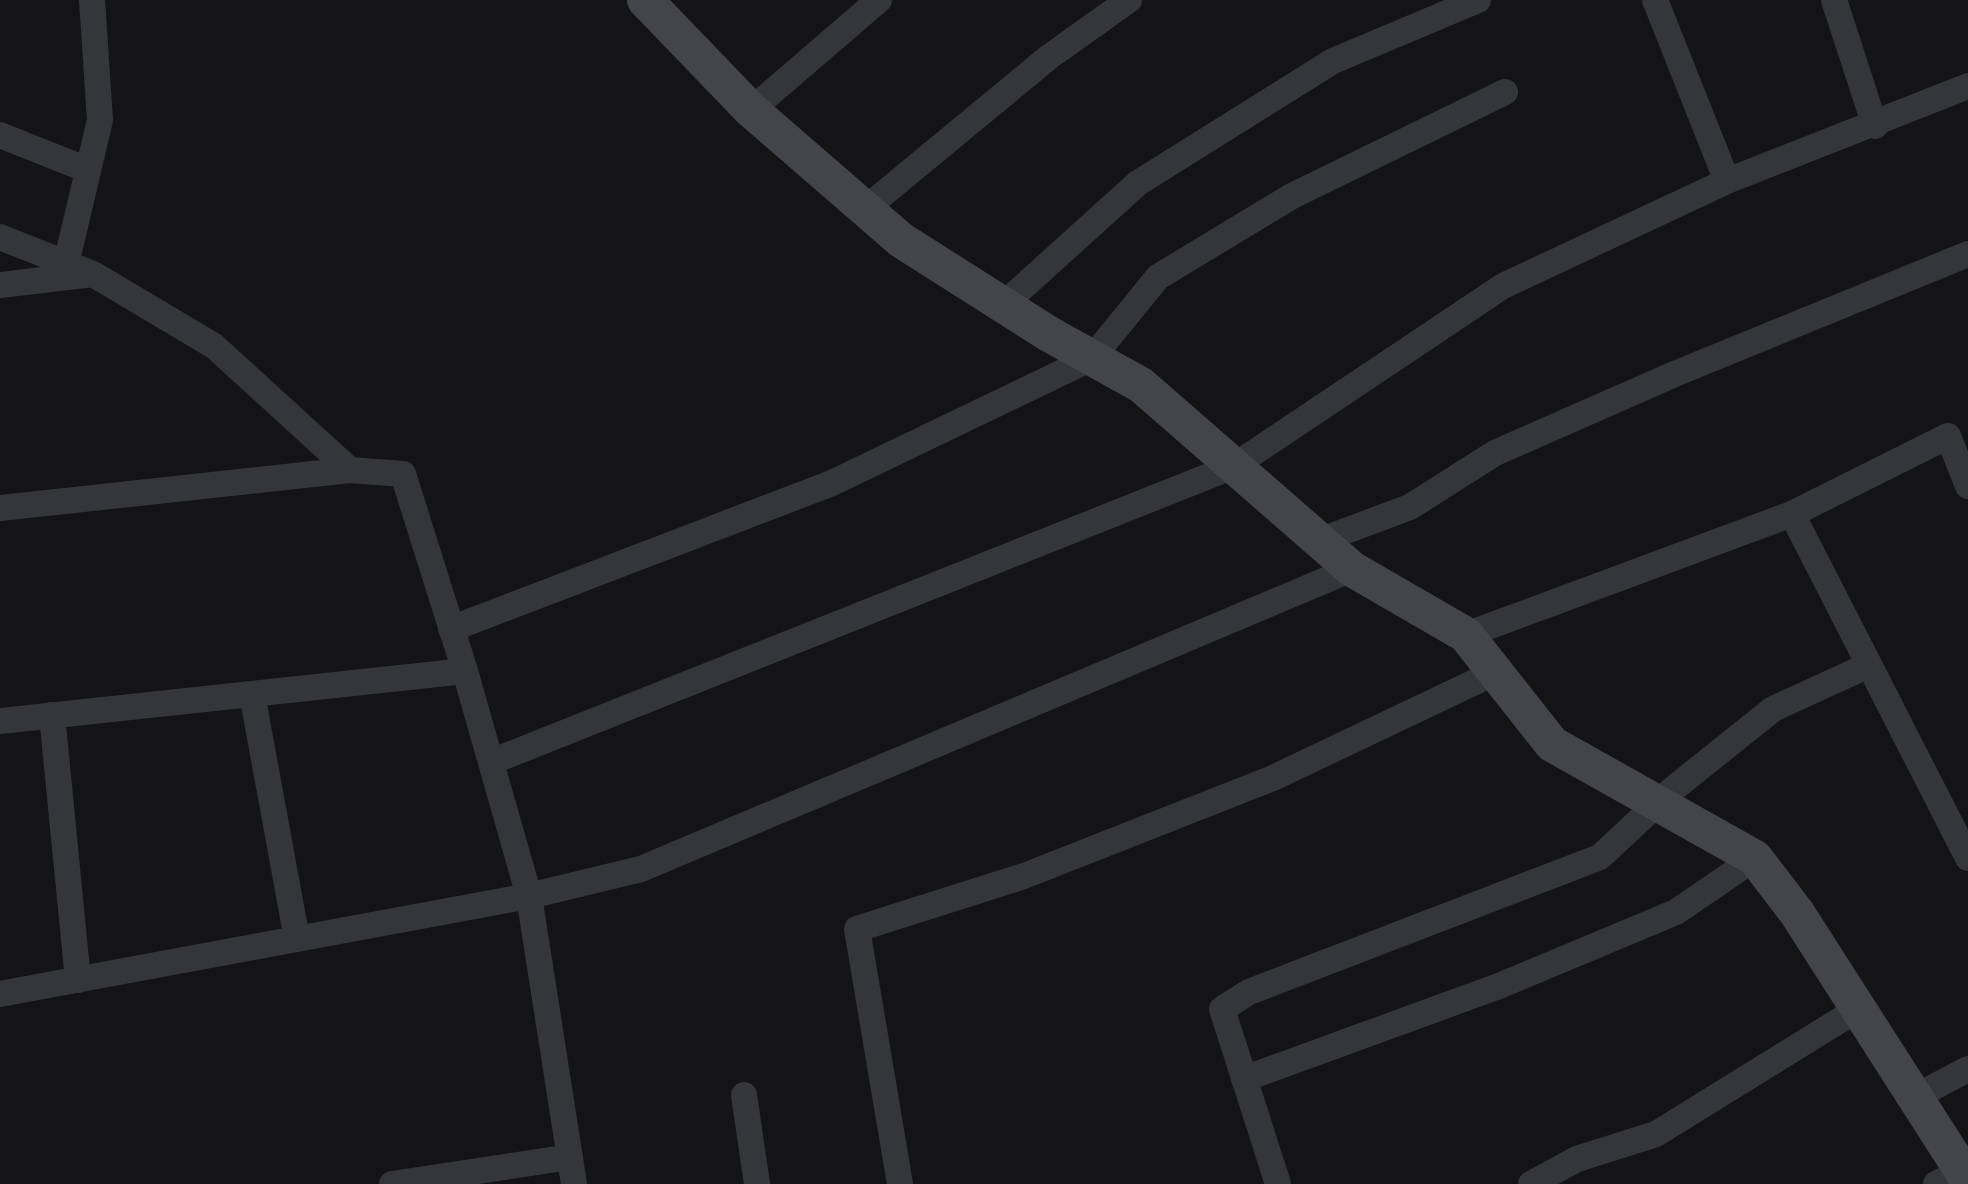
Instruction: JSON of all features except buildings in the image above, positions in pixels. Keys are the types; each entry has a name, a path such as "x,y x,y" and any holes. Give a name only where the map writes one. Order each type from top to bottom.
{"street":[{"path":"66,264 100,120 92,0"},
{"path":"645,0 751,110 901,240 1003,305 1141,385 1352,569 1466,635 1552,744 1755,858 1797,913 1858,1009 1913,1098 1955,1178"},
{"path":"751,110 879,0"},
{"path":"865,209 1049,57 1129,0"},
{"path":"1003,305 1138,183 1333,61 1478,0"},
{"path":"1655,0 1727,181"},
{"path":"1834,0 1875,126"},
{"path":"491,762 1234,466 1503,286 1727,181 1875,126 1968,86"},
{"path":"451,629 832,483 1092,358 1158,277 1292,196 1505,92"},
{"path":"0,135 88,170"},
{"path":"0,237 93,274 214,346 350,470"},
{"path":"1319,541 1410,507 1495,453 1663,379 1968,254"},
{"path":"0,285 93,274"},
{"path":"1466,635 1792,514 1948,436 1968,486"},
{"path":"0,508 350,470 403,474 465,671 529,896 574,1184"},
{"path":"1792,514 1968,858"},
{"path":"0,994 529,896 641,869 1352,569"},
{"path":"900,1184 857,929 1024,876 1273,778 1479,680 1489,664"},
{"path":"1278,1184 1222,1009 1249,992 1600,857 1773,709 1869,665"},
{"path":"0,721 465,671"},
{"path":"252,694 297,939"},
{"path":"52,715 78,980"},
{"path":"1244,1079 1499,986 1676,912 1755,858"},
{"path":"1531,1184 1577,1159 1656,1134 1858,1009"},
{"path":"1913,1098 1968,1069"},
{"path":"744,1095 757,1184"},
{"path":"392,1184 570,1157"}]}
